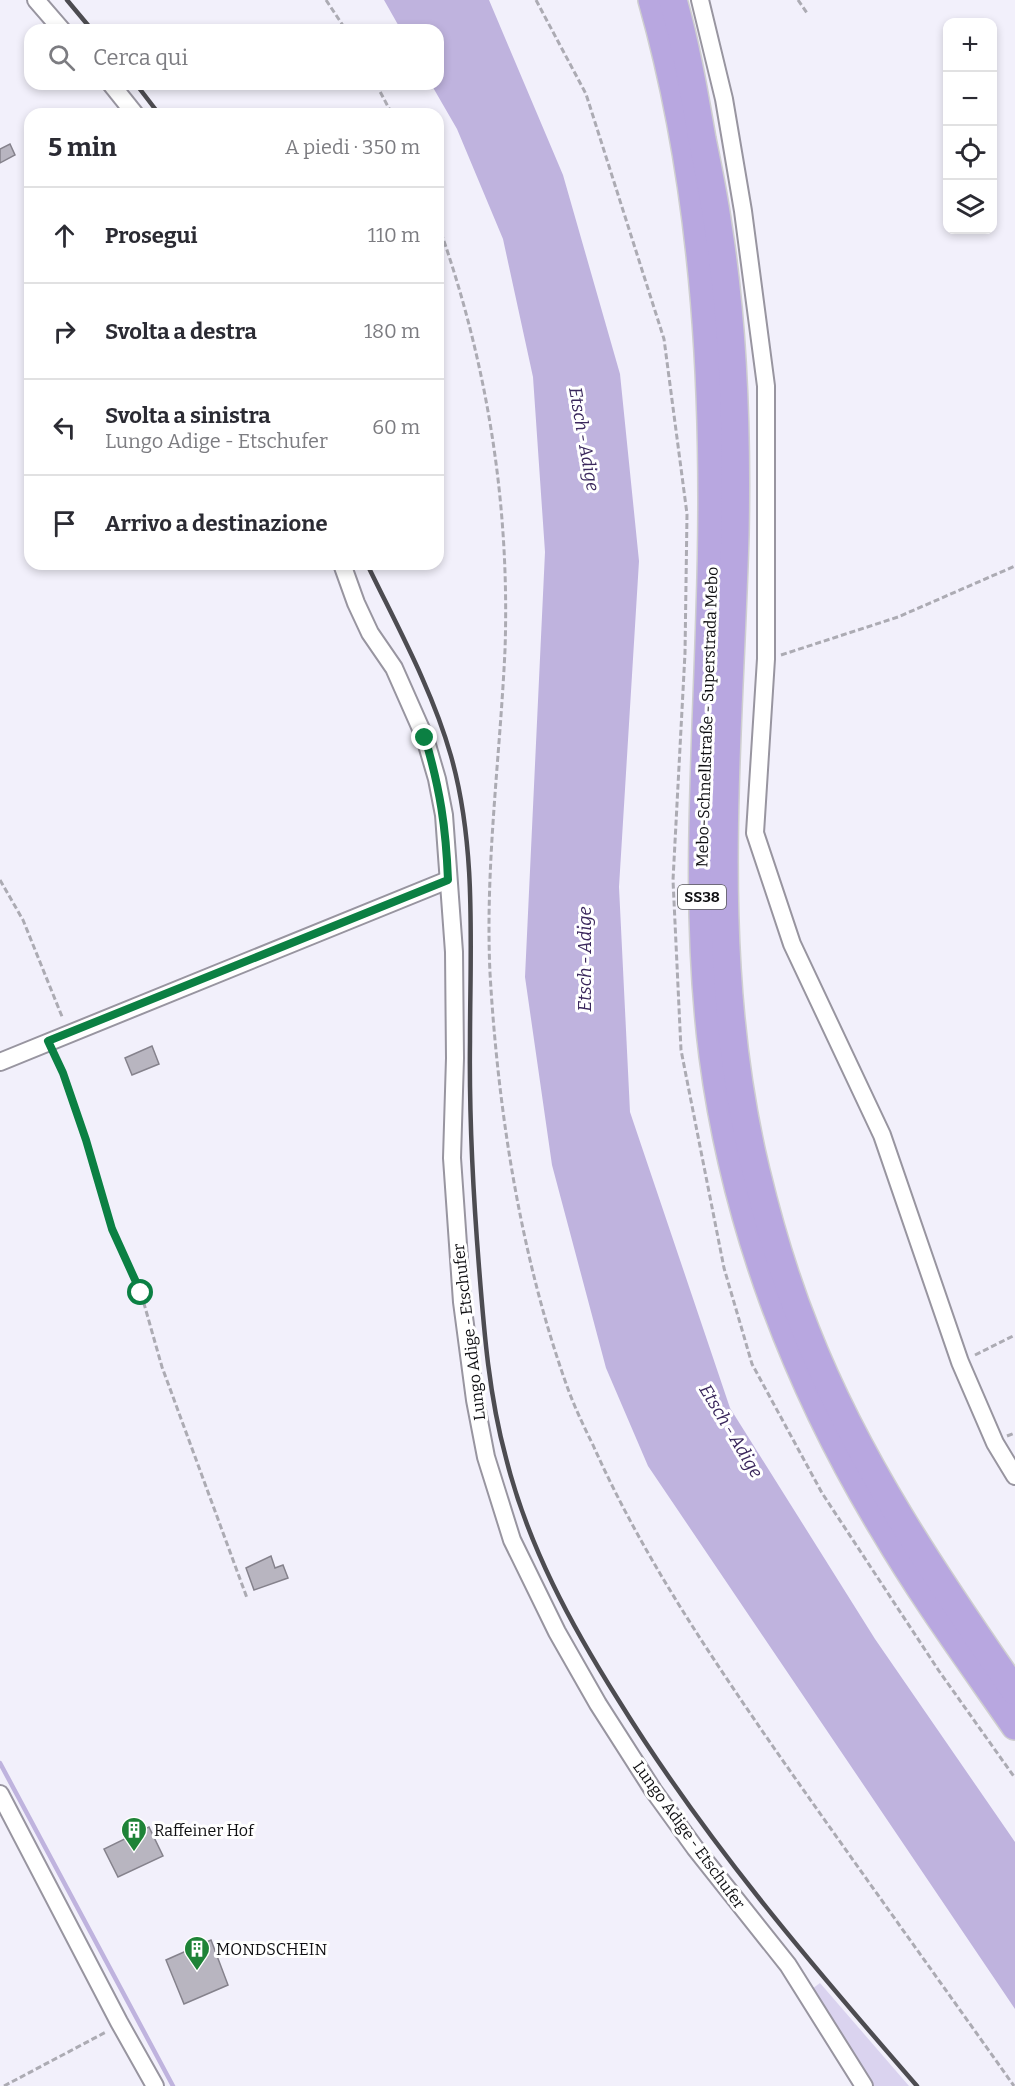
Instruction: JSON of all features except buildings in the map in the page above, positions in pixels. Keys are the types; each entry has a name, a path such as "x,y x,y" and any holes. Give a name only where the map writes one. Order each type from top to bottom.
{"highway":[{"name":"Mebo-Schnellstraße - Superstrada Mebo","path":"652,0 680,120 697,231 706,320 713,468 711,611 702,850 703,929 713,1056 736,1179 772,1301 820,1413 883,1530 931,1605 1015,1726"},
{"name":"Mebo-Schnellstraße - Superstrada Mebo","path":"674,0 718,228 729,315 733,378 735,534 725,795 724,947 729,1008 740,1087 758,1179 777,1248 806,1331 837,1401 877,1478 919,1548 1015,1690"},
{"path":"977,1636 1015,1667"}],"street":[{"path":"36,0 57,24"},
{"path":"700,0 724,99 743,211 766,387 766,658 755,833 792,944 882,1135 960,1362 995,1443 1015,1476"},
{"path":"116,90 130,108"},
{"name":"Lungo Adige - Etschufer","path":"344,570 370,633 394,668 425,738 437,779 444,816 454,963 455,1058 452,1158 462,1302 475,1400 486,1457 512,1539 557,1632 653,1790 695,1848 788,1965 864,2086"},
{"path":"0,1062 448,880"},
{"path":"0,1794 120,2024 155,2086"}],"path":[{"path":"326,0 342,24"},
{"path":"798,0 807,13"},
{"path":"379,90 389,108"},
{"path":"444,240 454,268 482,372 502,511 505,645 490,879 490,969 496,1059 518,1202 540,1305 570,1393 609,1483 648,1556 738,1696 1014,2086"},
{"path":"766,658 795,652 898,617 1015,566"},
{"path":"0,880 23,920 60,1009 67,1033"},
{"path":"48,1041 63,1073 86,1140 112,1229 141,1293 162,1367 247,1598"},
{"path":"960,1362 1015,1335"},
{"path":"4,2086 120,2024"}],"shaded area":[{"path":"820,1983 909,2086 870,2086 812,1989"}],"water":[{"name":"Etsch - Adige","path":"384,0 489,0 563,175 620,374 639,561 619,887 630,1112 730,1408 875,1639 1015,1842 1015,2009 648,1466 606,1368 552,1165 525,977 545,552 533,377 503,239 457,129 434,90 444,90 444,24 398,24"}],"waterway":[{"path":"0,1763 173,2086"}],"railway":[{"path":"67,0 87,24"},
{"path":"141,90 154,108"},
{"path":"370,570 434,706 451,756 465,826 471,933 471,1126 483,1315 491,1387 500,1435 526,1522 568,1614 652,1752 760,1900 917,2086"}],"place":[{"name":"Raffeiner Hof","path":"134,1853"},
{"name":"MONDSCHEIN","path":"197,1972"}],"route":[{"path":"141,1293 112,1229 86,1140 63,1073 48,1041 448,880 444,816 437,779 425,738"}]}
